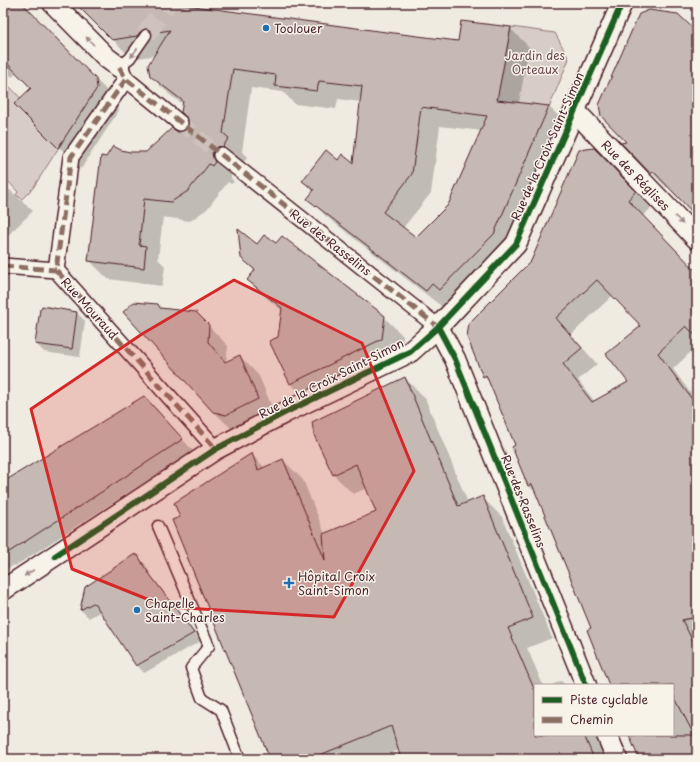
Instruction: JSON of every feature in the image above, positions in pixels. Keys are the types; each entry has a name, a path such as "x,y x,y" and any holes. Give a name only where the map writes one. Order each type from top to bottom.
{"street":[{"path":"53,3 122,73 180,123"},
{"name":"Rue de la Croix Saint-Simon","path":"3,590 216,449 286,412 410,352 438,327 516,244 622,3"},
{"name":"Rue Mouraud","path":"122,73 71,157 56,270 216,449"},
{"name":"Rue des Réglises","path":"575,111 697,239"},
{"name":"Rue des Rasselins","path":"221,155 438,327 456,359 586,684"},
{"path":"3,266 56,270"},
{"path":"607,736 617,759"}],"lane":[{"name":"Rue Mouraud","path":"122,73 130,58 146,35"},
{"path":"158,526 209,646 191,668 202,698 221,710 240,759"}],"highlighted area":[{"path":"234,280 362,343 414,471 334,617 167,607 72,569 31,409 142,334"}],"green space":[{"name":"Jardin des Orteaux","path":"511,27 555,33 569,59 549,108 539,105 490,100 503,67"},
{"path":"3,80 63,141 33,188 22,199 16,195 18,192 7,180 3,183"}],"building":[{"path":"3,3 22,3 96,79 97,88 58,148 14,104 31,88 3,59"},
{"path":"75,3 182,3 185,5 458,41 461,21 511,27 497,100 549,106 494,234 439,290 432,284 426,291 307,199 314,190 302,181 326,150 338,160 342,154 353,163 362,86 319,81 317,91 275,86 276,75 233,69 223,133 229,138 223,146 224,147 218,147 212,153 215,162 212,166 209,164 188,191 171,202 144,199 139,245 146,246 144,268 88,261 101,156 106,157 113,146 130,152 146,152 172,128 178,132 183,132 189,124 188,119 181,112 183,101 150,76 148,65 170,30 152,33 150,30 146,29 141,31 137,36 112,40","holes":["421,107 487,116 448,205 416,237 383,212 412,174"]},
{"path":"649,10 678,14 697,32 697,217 653,171 651,174 621,143 626,142 601,116 599,105 639,14"},
{"path":"594,148 636,191 628,200 697,272 697,337 686,326 658,353 697,406 697,617 682,620 697,649 697,759 639,759 629,736 694,735 674,696 674,684 609,684 587,630 591,628 532,484 528,486 512,447 515,445 486,375 483,377 467,337 469,323 531,261 579,150","holes":["597,280 641,326 606,354 628,382 592,402 563,364 582,348 556,318"]},
{"path":"238,229 257,244 264,235 276,243 282,236 385,316 382,339 290,384 269,341 278,337 282,308 247,280 255,270 241,258"},
{"path":"134,302 158,304 160,308 196,312 209,325 208,342 225,362 240,355 258,399 226,415 213,412 123,312"},
{"path":"42,306 77,312 72,349 35,344 40,309"},
{"name":"Hôpital Croix Saint-Simon","path":"405,377 458,506 483,496 533,618 508,628 534,689 534,736 584,736 594,759 401,759 391,726 310,759 270,759 172,520 180,517 174,503 252,453 258,470 283,459 325,560 323,534 376,512 356,464 333,475 314,435 312,422"},
{"path":"144,396 183,439 3,556 3,482"},
{"name":"Chapelle Saint-Charles","path":"135,554 136,556 138,555 145,568 194,633 136,666 95,604 93,603 80,610 85,587"}],"tunnel":[{"path":"146,35 167,3"},
{"path":"180,123 221,155"}],"marked path":[{"path":"119,67 126,79 438,327"},
{"path":"126,79 71,157 56,270 216,449"},
{"path":"3,266 56,270"}],"cycle path":[{"path":"55,556 216,449 286,412 410,352 438,327 516,244 622,3"},
{"path":"438,327 455,359 586,684"}],"place":[{"name":"Toolouer","path":"266,28"},
{"name":"Hôpital Croix Saint-Simon","path":"289,583"},
{"name":"Chapelle Saint-Charles","path":"137,610"}]}
